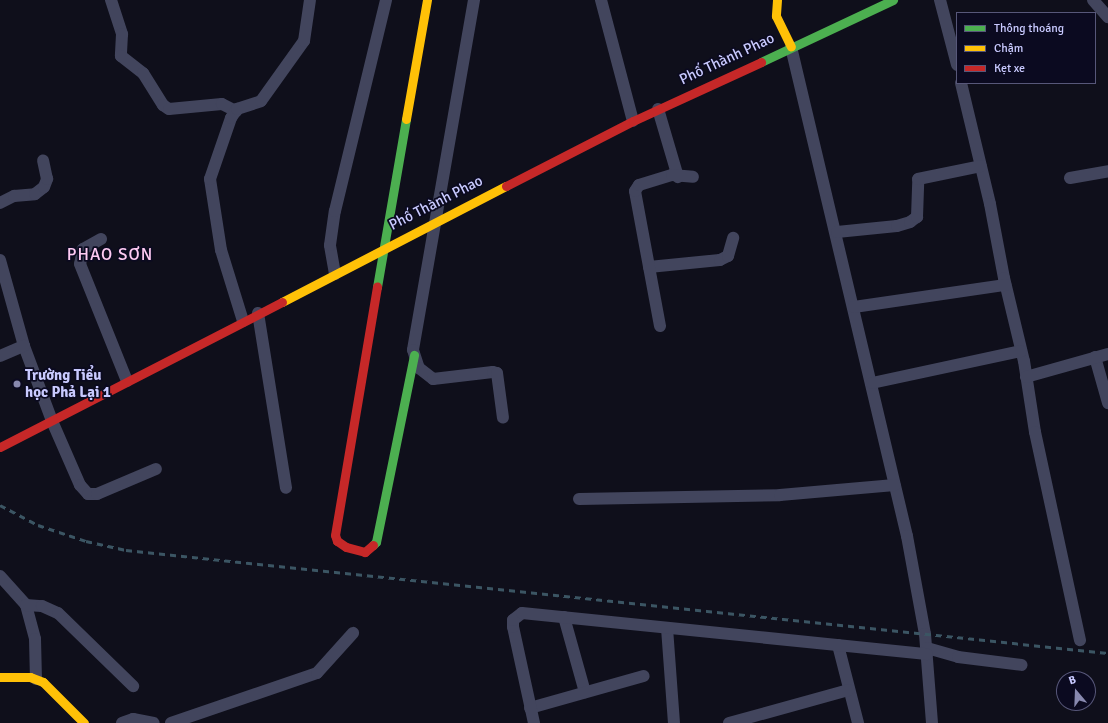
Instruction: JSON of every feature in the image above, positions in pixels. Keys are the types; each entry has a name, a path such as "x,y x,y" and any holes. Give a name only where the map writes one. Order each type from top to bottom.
{"street":[{"path":"111,0 122,34 121,56 143,73 163,106 169,109 222,104 236,111"},
{"path":"243,321 221,250 210,179 236,111 261,101 304,41 310,0"},
{"path":"335,274 330,245 335,212 386,0"},
{"path":"427,0 388,246 335,535 337,541 346,547 365,552 376,542 414,355 414,339 474,0"},
{"path":"601,0 633,121"},
{"path":"777,0 776,16 791,47 837,232 908,543 927,651 932,723"},
{"name":"Phố Thành Phao","path":"0,448 434,222 633,121 892,0"},
{"path":"940,0 956,62"},
{"path":"1093,0 1108,17"},
{"path":"961,84 981,166 1005,285 1021,351 1035,432 1080,640"},
{"path":"658,109 678,177"},
{"path":"0,203 14,196 35,194 44,188 47,179 43,160"},
{"path":"837,232 897,226 910,222 918,217 918,179 981,166"},
{"path":"1070,178 1108,171"},
{"path":"660,326 635,191 639,185 672,175 678,177 693,177"},
{"path":"649,267 720,260 728,256 733,238"},
{"path":"101,239 83,249 80,264 127,381"},
{"path":"0,260 24,346 52,421 80,485 88,494 109,489 156,469"},
{"path":"854,307 1005,285"},
{"path":"258,313 286,488"},
{"path":"0,356 24,346"},
{"path":"872,383 1021,351"},
{"path":"1026,377 1108,354"},
{"path":"414,355 419,368 433,379 493,372 497,373 503,418"},
{"path":"1095,357 1108,403"},
{"path":"579,499 780,495 895,485"},
{"path":"0,576 26,604 34,634 36,679"},
{"path":"26,604 42,606 58,613 133,686"},
{"path":"534,723 513,620 522,613 838,645 927,651 958,657 1022,665"},
{"path":"564,617 585,692"},
{"path":"668,628 674,723"},
{"path":"171,723 317,673 353,633"},
{"path":"838,645 858,723"},
{"path":"0,677 13,675 36,679 43,682 84,723"},
{"path":"530,708 644,676"},
{"path":"729,723 849,690"},
{"path":"122,723 133,719 154,723"}],"railway":[{"path":"0,505 38,525 86,541 126,550 1108,653"}],"traffic: fast":[{"path":"761,62 893,0"},
{"path":"377,287 406,119"},
{"path":"373,545 376,542 414,355"}],"traffic: slow":[{"path":"406,119 427,0"},
{"path":"777,0 776,16 791,47"},
{"path":"282,302 506,186"},
{"path":"0,677 30,677 43,682 84,723"}],"traffic: jam":[{"path":"506,186 633,121 761,62"},
{"path":"373,545 365,552 346,547 337,541 335,535 377,287"},
{"path":"0,447 282,302"}],"place":[{"name":"Trường Tiểu học Phả Lại 1","path":"17,384"}],"district":[{"name":"PHAO SƠN","path":"110,255"}]}
